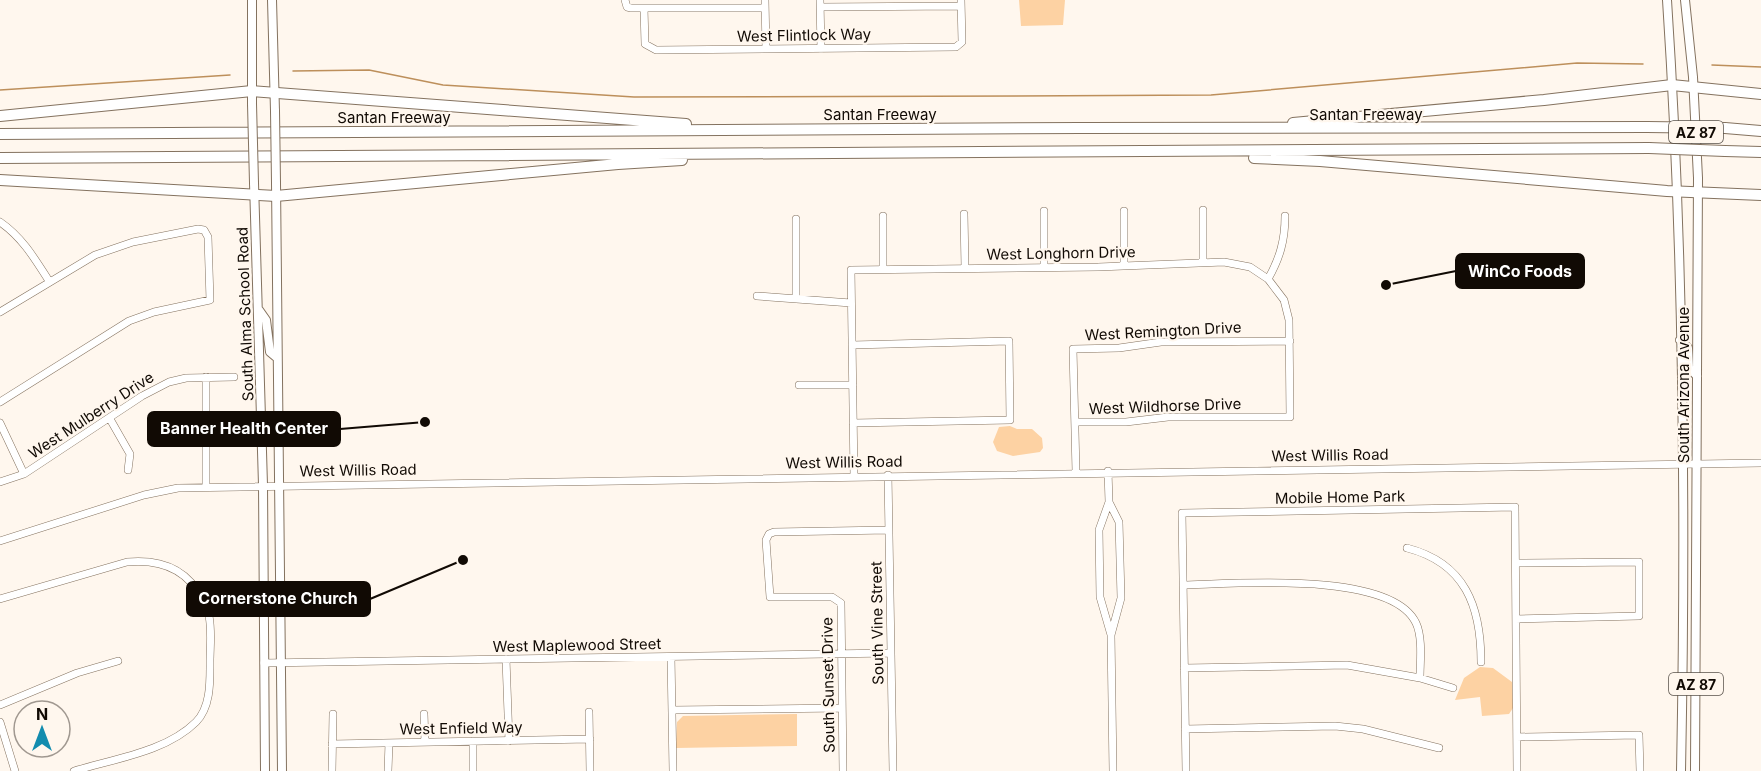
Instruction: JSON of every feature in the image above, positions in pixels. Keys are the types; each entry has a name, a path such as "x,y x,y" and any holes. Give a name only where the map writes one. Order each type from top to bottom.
{"highway":[{"path":"1212,129 1352,118 1672,85 1761,94"},
{"path":"0,116 252,91 675,123 815,130"},
{"name":"Santan Freeway","path":"0,134 1647,128 1725,128 1761,131"},
{"path":"0,158 1649,148 1761,152"},
{"path":"1188,152 1676,192 1761,195"},
{"path":"0,180 135,187 254,188 276,196 618,164 772,153"}],"main road":[{"name":"South Alma School Road","path":"252,0 252,104 262,485 265,771"},
{"name":"South Alma School Road","path":"272,0 282,771"},
{"name":"South Arizona Avenue","path":"1667,0 1680,340 1681,771"},
{"name":"South Arizona Avenue","path":"1685,0 1694,87 1698,192 1695,771"},
{"path":"135,187 151,192 241,197 250,207 256,227"},
{"path":"259,310 267,320 270,352 276,357"},
{"path":"1680,340 1688,348 1689,368 1697,376"}],"street":[{"path":"626,3 644,8 765,4 766,49"},
{"path":"821,49 820,3 961,3"},
{"name":"West Flintlock Way","path":"644,8 647,47 657,50 956,47 961,44 961,3"},
{"path":"1203,210 1203,262"},
{"path":"1044,211 1044,266"},
{"path":"1124,211 1124,266"},
{"path":"964,214 965,267"},
{"path":"883,216 883,269"},
{"path":"1285,216 1285,236 1280,259 1268,279 1284,300 1289,320 1290,341"},
{"path":"796,219 796,298"},
{"path":"0,222 20,239 49,280"},
{"path":"0,312 49,280 95,255 134,242 198,229 204,230 208,237 210,300 201,304 154,312 129,321 0,402"},
{"name":"West Longhorn Drive","path":"851,303 851,270 1124,266 1224,262 1250,267 1268,279"},
{"path":"757,296 851,303 854,476"},
{"path":"852,345 1009,341 1010,420 854,423"},
{"name":"West Remington Drive","path":"1076,422 1073,349 1119,348 1161,342 1290,341"},
{"name":"West Wildhorse Drive","path":"1076,422 1126,422 1168,417 1290,417 1290,341"},
{"name":"West Mulberry Drive","path":"0,482 24,474 169,382 234,376"},
{"path":"206,377 206,487"},
{"path":"799,385 853,385"},
{"path":"110,419 130,454 128,470"},
{"path":"1076,422 1076,472"},
{"path":"0,423 24,474"},
{"name":"West Willis Road","path":"0,541 144,495 178,488 1108,471 1761,463"},
{"path":"1108,471 1109,502 1100,530 1100,597 1112,635"},
{"name":"South Vine Street","path":"888,475 893,771"},
{"path":"1109,502 1119,522 1121,604 1112,635 1113,771"},
{"name":"Mobile Home Park","path":"1186,771 1182,513 1515,507 1517,771"},
{"name":"South Sunset Drive","path":"843,771 841,603 838,599 770,597 767,593 769,534 889,530"},
{"path":"1407,548 1420,551 1436,560 1452,571 1463,584 1480,622 1481,662"},
{"path":"0,599 127,562 147,560 167,565 185,575 196,587 209,614 210,688 198,720 184,733 164,744 74,771"},
{"path":"1516,563 1639,562 1639,616 1516,619"},
{"path":"185,575 191,568"},
{"path":"1183,585 1307,583 1359,591 1388,600 1405,608 1417,625 1420,678"},
{"name":"West Maplewood Street","path":"264,663 891,653"},
{"path":"670,657 673,771"},
{"path":"506,659 509,741"},
{"path":"0,705 77,673 118,661"},
{"path":"1184,668 1347,665 1420,678 1453,688"},
{"path":"672,710 842,708"},
{"path":"589,712 590,771"},
{"path":"332,771 333,714"},
{"path":"424,714 425,742"},
{"path":"0,722 15,771"},
{"path":"1185,729 1335,726 1364,729 1439,748"},
{"path":"1517,736 1639,735 1640,771"},
{"name":"West Enfield Way","path":"332,744 590,740"},
{"path":"473,741 473,771"},
{"path":"388,771 389,743"}],"shaded area":[{"path":"1019,0 1065,0 1063,25 1021,26"},
{"path":"1010,426 1017,429 1032,429 1042,438 1043,448 1040,452 1013,456 997,451 993,442 999,427"},
{"path":"1480,667 1493,668 1512,682 1513,708 1509,714 1482,716 1480,697 1455,700 1464,678"},
{"path":"797,714 797,746 676,748 677,722 683,716"}],"waterway":[{"path":"293,71 369,70 443,85 634,97 1211,95 1577,63 1643,64"},
{"path":"1712,65 1761,67"},
{"path":"0,90 230,75"}],"place":[{"name":"WinCo Foods","path":"1386,285"},
{"name":"Banner Health Center","path":"425,422"},
{"name":"Cornerstone Church","path":"463,560"}]}
